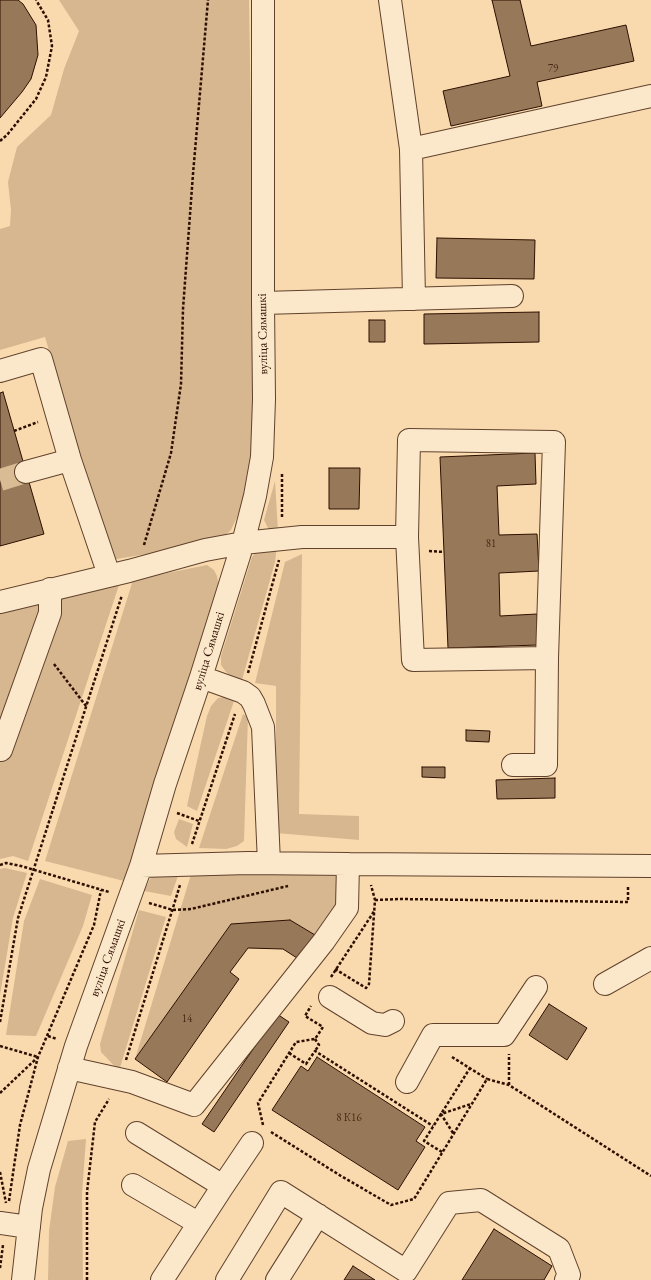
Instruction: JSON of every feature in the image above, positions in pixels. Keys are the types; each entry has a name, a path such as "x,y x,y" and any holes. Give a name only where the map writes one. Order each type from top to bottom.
{"street":[{"name":"вуліца Сямашкі","path":"23,1280 29,1227 39,1169 69,1068 141,866 165,784 201,677 243,543 255,496 262,457 264,399 262,303 263,0"},
{"path":"390,0 411,149 414,299"},
{"path":"411,149 651,96"},
{"path":"262,303 512,296"},
{"path":"0,371 41,359 70,460 119,573"},
{"path":"513,765 546,765 547,658 554,442 409,440 407,537 413,660 547,658"},
{"path":"26,472 70,460"},
{"path":"0,602 205,550 243,543 302,537 407,537"},
{"path":"1,750 50,613 50,589"},
{"path":"201,677 243,692 250,697 263,727 269,863"},
{"path":"141,866 269,863 651,866"},
{"path":"69,1068 132,1082 194,1105 324,941 347,908 348,864"},
{"path":"605,984 651,958"},
{"path":"407,1082 433,1035 504,1035 536,987"},
{"path":"324,994 372,1023 385,1025 393,1021"},
{"path":"137,1133 223,1186"},
{"path":"162,1280 223,1186 262,1134"},
{"path":"133,1185 198,1223"},
{"path":"227,1280 282,1192 406,1271 450,1203 481,1200 559,1249 569,1275 566,1280"},
{"path":"276,1280 318,1215"},
{"path":"3,1224 29,1227"}],"path":[{"path":"0,141 7,135 36,99 46,77 52,46 48,20 36,0"},
{"path":"0,1022 18,918 86,706 119,573 146,543 171,453 181,384 183,309 208,0"},
{"path":"87,1280 87,1192 95,1122 120,1080 199,821 243,692 283,548 282,465"},
{"path":"39,644 86,706"},
{"path":"172,811 199,821"},
{"path":"0,865 6,863 21,866 173,910 191,909 295,884"},
{"path":"336,969 366,988 369,984 375,910 375,900 370,880"},
{"path":"375,900 628,902 629,887 627,884"},
{"path":"0,1172 8,1209 20,1125 38,1057 94,925 101,890"},
{"path":"375,910 336,969 324,994 305,1016 323,1027 315,1039 296,1042 258,1103 262,1134 341,1176 391,1205 414,1198 487,1079"},
{"path":"289,1052 306,1064 319,1045 315,1039"},
{"path":"429,1042 487,1079 509,1085 651,1176"},
{"path":"0,1046 38,1057"},
{"path":"315,1050 433,1126"},
{"path":"0,1093 38,1057"},
{"path":"442,1152 424,1140 470,1068"},
{"path":"441,1114 472,1104"},
{"path":"441,1114 454,1133"},
{"path":"0,1268 3,1224"}],"shaded area":[{"path":"59,0 249,0 256,434 246,489 237,517 231,530 217,542 111,560 45,337 0,350 0,229 10,226 11,210 8,182 17,147 51,115 64,69 79,31"},
{"path":"275,481 278,531 269,530 264,520"},
{"path":"277,546 275,562 242,680 234,679 221,665 221,656 252,557 257,551"},
{"path":"302,554 299,814 359,816 359,840 276,833 276,686 255,683 285,562"},
{"path":"207,565 214,570 219,587 124,881 45,861 133,580"},
{"path":"119,585 28,861 13,856 0,859 0,614"},
{"path":"229,696 234,701 197,811 187,806 207,716 211,706 218,698"},
{"path":"243,714 248,717 244,841 237,846 226,849 199,848"},
{"path":"179,819 193,824 187,847 176,839 174,832"},
{"path":"5,868 27,873 13,918 0,995 0,869"},
{"path":"180,870 171,896 144,891 150,879 154,875"},
{"path":"192,871 338,876 338,904 315,935 290,920 231,924 135,1059"},
{"path":"40,879 92,895 83,926 36,1036 6,1035 24,921"},
{"path":"139,910 166,917 119,1071 101,1052 100,1044"},
{"path":"86,1139 82,1194 83,1280 48,1280 49,1231 55,1187 68,1141"}],"building":[{"path":"0,0 18,0 23,4 36,25 38,55 31,79 0,118"},
{"path":"492,0 520,0 531,46 626,25 634,61 537,82 542,106 451,126 443,91 510,76"},
{"path":"437,238 535,240 534,279 436,278"},
{"path":"539,312 539,342 424,344 424,314"},
{"path":"369,320 385,320 385,342 369,342"},
{"path":"3,392 44,534 0,546 0,393"},
{"path":"535,453 536,484 497,486 499,535 537,534 539,571 499,573 500,616 537,614 538,645 448,648 440,457"},
{"path":"329,468 360,468 359,509 329,509"},
{"path":"466,730 490,731 489,742 466,741"},
{"path":"422,767 445,767 445,778 422,777"},
{"path":"555,778 555,798 497,799 496,780"},
{"path":"290,920 315,935 297,958 283,949 248,948 230,972 239,979 167,1082 135,1059 231,924"},
{"path":"549,1004 587,1028 567,1060 529,1035"},
{"path":"277,1014 289,1022 214,1132 202,1124"},
{"path":"317,1057 425,1127 416,1141 425,1147 398,1190 272,1110 301,1066 308,1071"},
{"path":"494,1229 552,1266 544,1280 462,1280"},
{"path":"353,1266 375,1280 344,1280"}],"tunnel":[{"path":"0,480 26,472"}]}
